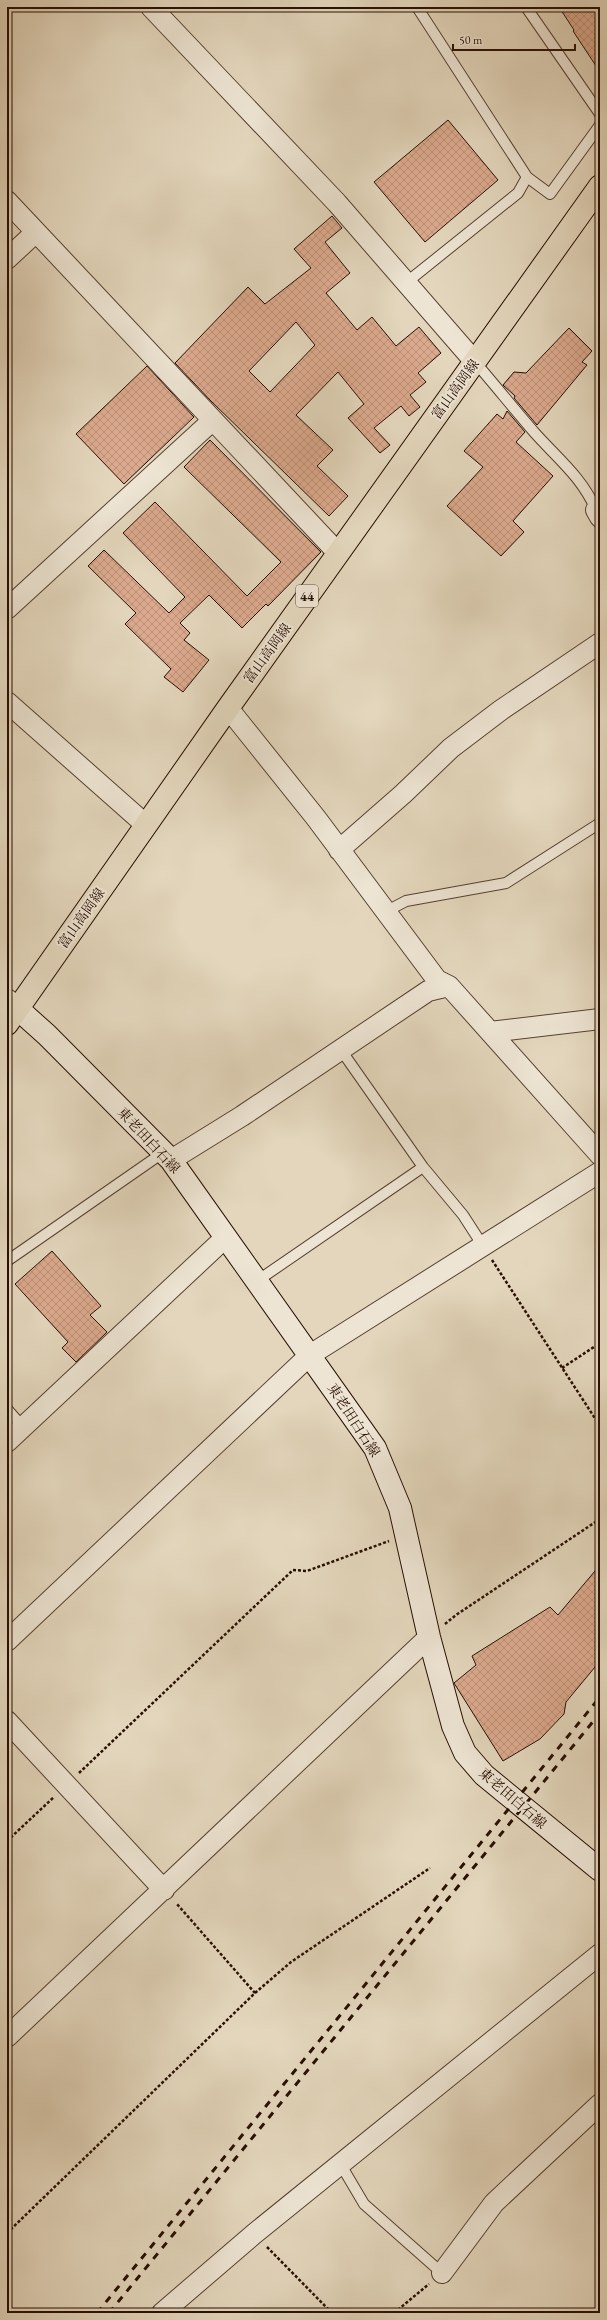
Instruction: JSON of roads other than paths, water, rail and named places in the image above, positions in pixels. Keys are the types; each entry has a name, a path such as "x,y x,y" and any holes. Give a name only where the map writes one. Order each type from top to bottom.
{"main road":[{"name":"富山高岡線","path":"11,1011 146,825 475,362 598,196"},
{"name":"東老田白石線","path":"11,1011 47,1035 167,1156 375,1448 400,1508 429,1638 453,1726 465,1753 484,1775 600,1870"}],"street":[{"path":"151,7 337,203 408,282 475,362"},
{"path":"7,201 338,553"},
{"path":"7,259 36,232"},
{"path":"7,609 213,420"},
{"path":"339,850 403,794 452,748 501,710 600,643"},
{"path":"7,702 146,825"},
{"path":"228,708 339,850 436,980 449,986 600,1155"},
{"path":"167,1156 242,1116 428,991 449,986"},
{"path":"490,1032 600,1018"},
{"path":"7,1641 310,1355 600,1172"},
{"path":"7,1442 226,1237"},
{"path":"7,2037 429,1638"},
{"path":"7,1722 164,1890"},
{"path":"162,2313 254,2234 342,2165 461,2064 600,1954"},
{"path":"442,2273 494,2202 600,2104"}],"lane":[{"path":"417,7 527,177 550,194 600,125"},
{"path":"526,7 600,114"},
{"path":"408,282 518,193 527,177"},
{"path":"475,362 535,433 559,456 589,494 599,511"},
{"path":"386,912 406,901 506,883 600,823"},
{"path":"341,1050 423,1167 464,1215 483,1246"},
{"path":"7,1260 167,1156"},
{"path":"257,1281 423,1167"},
{"path":"7,1409 23,1427"},
{"path":"342,2165 364,2204 442,2273"}],"railway":[{"path":"97,2313 600,1697"},
{"path":"109,2313 600,1713"}]}
